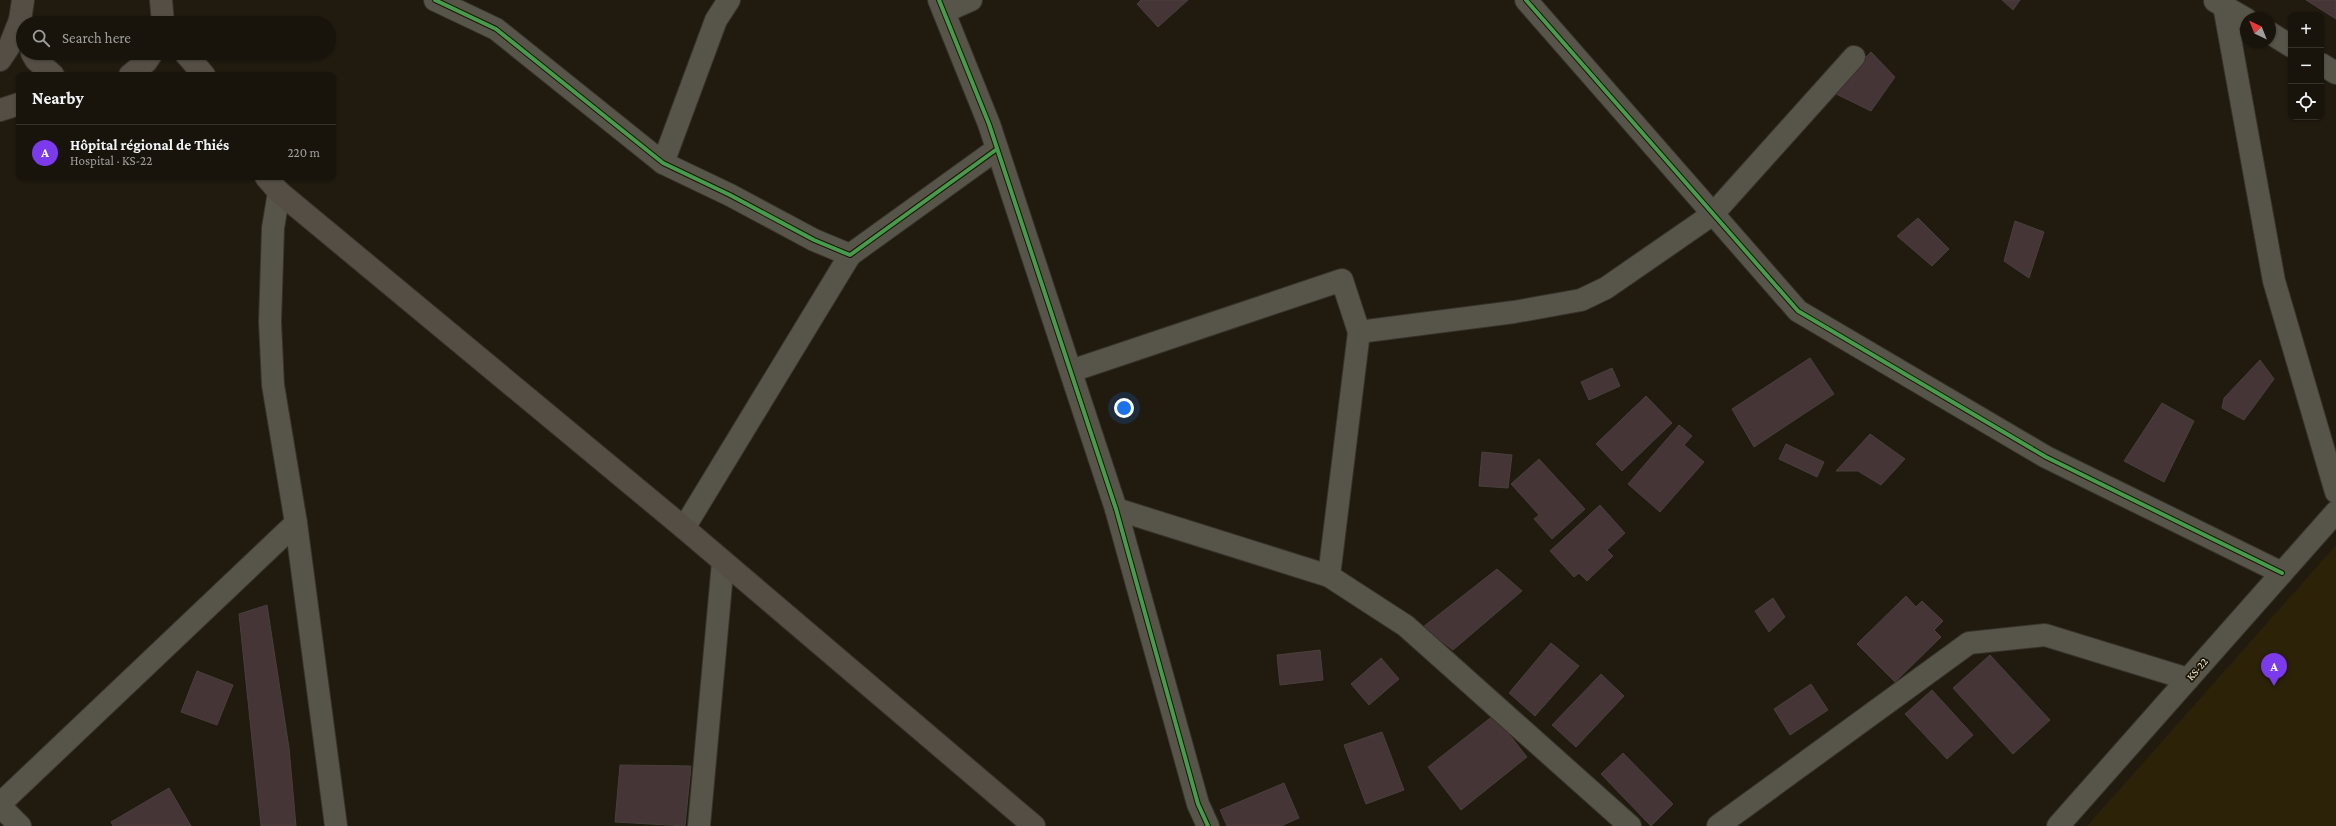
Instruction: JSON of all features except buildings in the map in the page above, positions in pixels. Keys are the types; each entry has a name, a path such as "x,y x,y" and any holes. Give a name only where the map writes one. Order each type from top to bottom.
{"main road":[{"path":"0,60 10,45 16,27"},
{"path":"36,60 50,72"},
{"path":"134,72 147,60"},
{"path":"191,60 201,72"},
{"path":"0,110 16,105"},
{"path":"272,184 684,528 1026,823"}],"street":[{"path":"435,0 496,29 663,163 730,195 814,240 850,255"},
{"path":"663,163 716,20 729,0"},
{"path":"971,0 941,6 989,124 1116,509 1198,804 1208,826"},
{"path":"1526,0 1798,311 2046,457 2282,574"},
{"path":"2220,2 2240,15"},
{"path":"2220,2 2274,281 2336,492"},
{"path":"2276,37 2288,44"},
{"path":"1358,332 1514,312 1582,300 1606,288 1713,214 1854,57"},
{"path":"2324,66 2336,72"},
{"path":"684,528 850,255 997,149"},
{"path":"272,184 273,228 270,322 273,385 296,523 336,826"},
{"path":"1071,371 1342,280 1358,332 1329,576"},
{"path":"1116,509 1329,576 1406,626 1630,826"},
{"name":"KS-22","path":"2058,826 2336,512"},
{"path":"20,826 0,805 296,523"},
{"path":"699,826 723,562"},
{"path":"1718,826 1969,643 2045,635 2188,679"}],"shaded area":[{"path":"2336,545 2336,826 2087,826"}],"cycle path":[{"path":"435,0 496,29 663,163 730,195 814,240 850,255 997,149"},
{"path":"939,0 989,124 1116,509 1198,804 1208,826"},
{"path":"1526,0 1798,311 2046,457 2282,573"}],"place":[{"name":"Hôpital régional de Thiés","path":"2274,686"}]}
